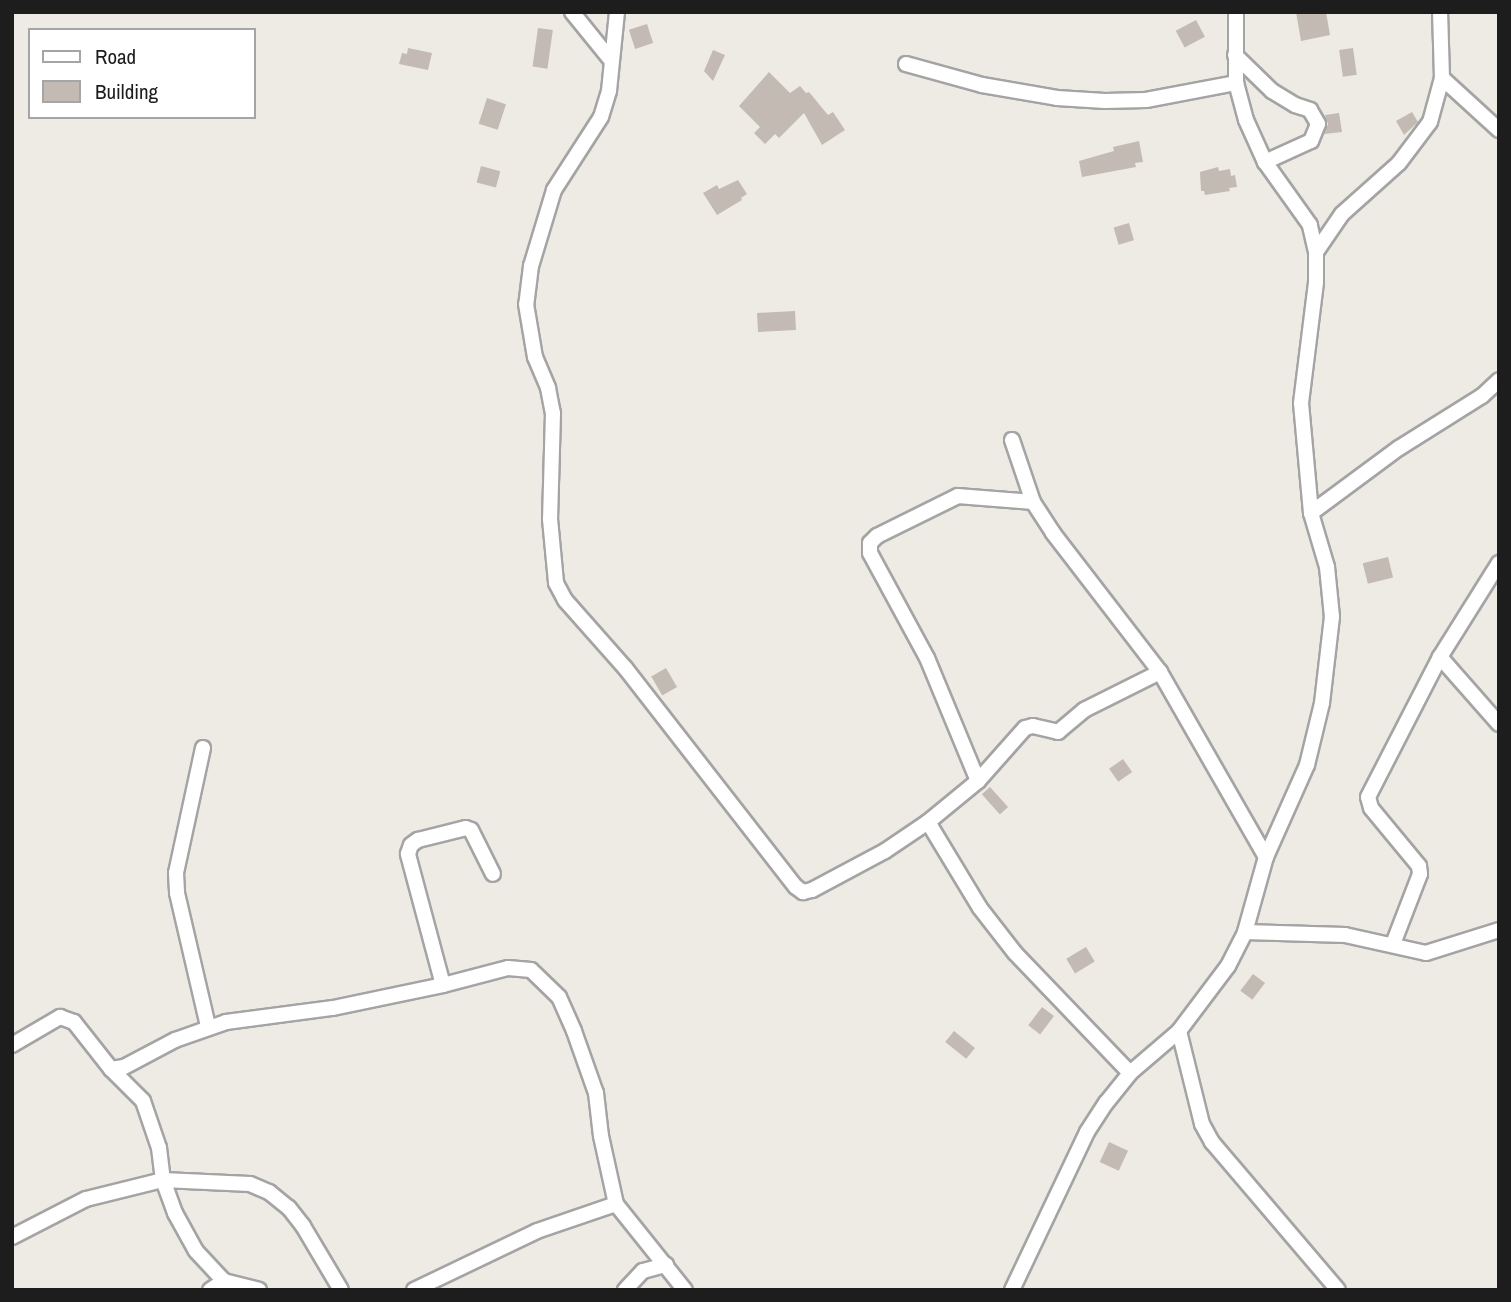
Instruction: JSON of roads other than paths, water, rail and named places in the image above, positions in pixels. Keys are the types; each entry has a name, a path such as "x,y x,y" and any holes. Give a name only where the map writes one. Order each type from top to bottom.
{"street":[{"path":"572,12 610,59"},
{"path":"617,12 608,91 601,117 589,140 554,190 531,266 526,304 535,357 548,388 553,413 550,519 556,583 565,600 626,669 796,887 803,892 885,851 928,822 978,781 1025,728 1033,726 1058,732 1084,710 1160,672"},
{"path":"1012,1290 1087,1132 1130,1073 1179,1031 1228,966 1245,932 1266,857 1307,765 1322,703 1332,617 1327,568 1311,513 1301,403 1316,252 1310,225 1265,162 1246,120 1237,83 1236,12"},
{"path":"1316,252 1342,214 1416,145 1430,122 1442,78 1440,12"},
{"path":"1235,55 1272,91 1310,110 1318,124 1311,141 1265,162"},
{"path":"906,64 982,85 1057,98 1105,101 1146,100 1237,83"},
{"path":"1442,78 1499,130"},
{"path":"1311,513 1399,449 1482,396 1499,380"},
{"path":"1012,440 1032,502 1052,533 1160,672 1266,857"},
{"path":"978,781 927,658 870,552 870,543 877,536 958,496 1032,502"},
{"path":"1393,944 1420,874 1419,866 1371,808 1368,797 1440,657 1499,563"},
{"path":"1440,657 1499,724"},
{"path":"203,748 176,873 177,893 208,1026"},
{"path":"928,822 980,908 1015,953 1130,1073"},
{"path":"443,985 408,854 411,845 418,840 467,828 471,830 493,874"},
{"path":"1245,932 1345,935 1426,953 1499,930"},
{"path":"111,1069 124,1067 208,1026 333,1008 508,968 531,970 559,998 596,1093 601,1136 616,1204 685,1290"},
{"path":"12,1045 60,1017 74,1022 111,1069 142,1101 159,1148 163,1180 175,1213 195,1251 210,1270 224,1281 259,1290"},
{"path":"1179,1031 1202,1124 1212,1142 1338,1290"},
{"path":"12,1237 86,1199 163,1180 250,1184 269,1192 303,1226 341,1290"},
{"path":"414,1290 537,1231 616,1204"},
{"path":"625,1290 643,1271 667,1265"},
{"path":"210,1290 224,1281"}]}
